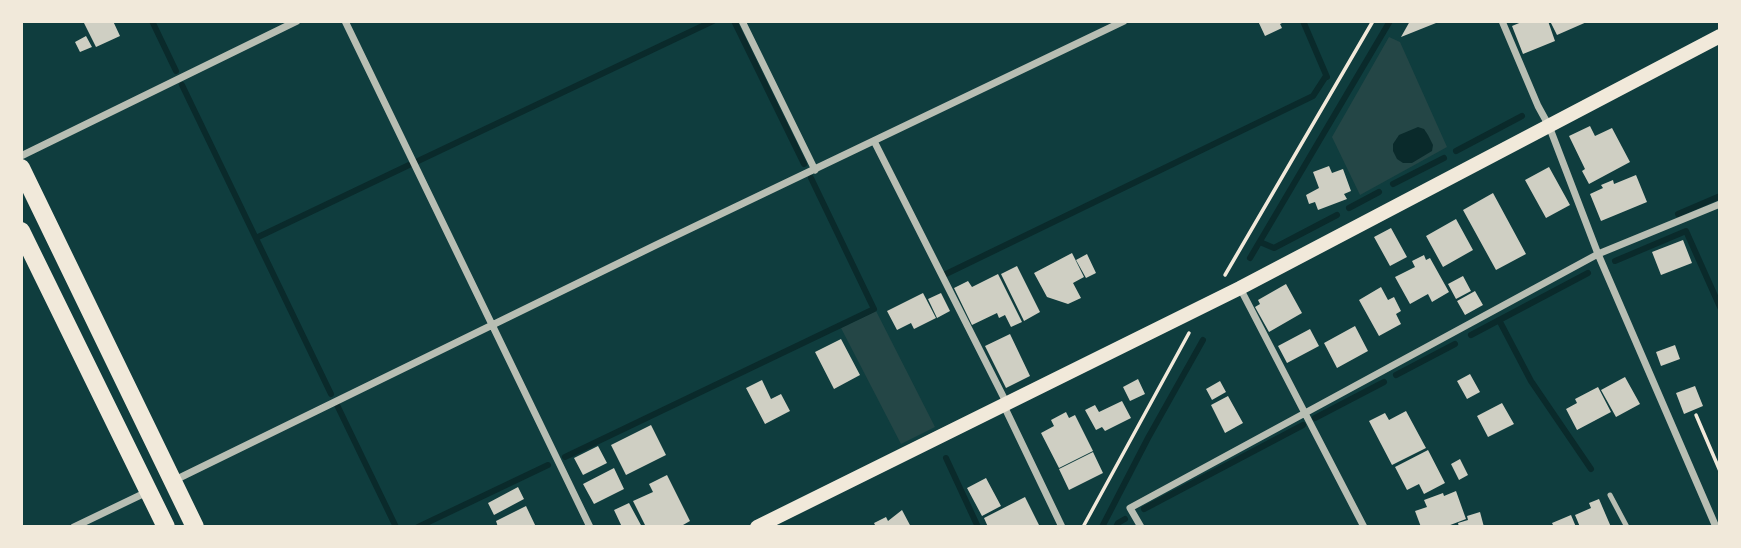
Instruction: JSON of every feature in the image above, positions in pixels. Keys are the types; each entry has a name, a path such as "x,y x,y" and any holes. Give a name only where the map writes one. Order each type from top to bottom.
{"main road":[{"path":"757,527 1240,288 1720,36"},
{"path":"21,167 195,527"},
{"path":"21,231 166,527"}],"street":[{"path":"21,156 297,21"},
{"path":"345,21 590,527"},
{"path":"742,21 815,170"},
{"path":"173,481 1124,21"},
{"path":"1502,21 1549,126 1598,254 1716,527"},
{"path":"874,141 1005,405 1062,527"},
{"path":"1141,527 1130,508 1598,254 1720,204"},
{"path":"1240,288 1364,527"},
{"path":"74,527 149,491"}],"lane":[{"path":"1610,495 1627,527"}],"path":[{"path":"1208,304 1373,21"},
{"path":"1083,527 1189,334 1184,316"},
{"path":"1696,415 1720,471"}],"shaded area":[{"path":"1389,37 1400,42 1447,147 1360,195 1332,137"},
{"path":"1418,127 1424,129 1428,135 1433,145 1432,151 1412,163 1403,163 1397,159 1393,144 1399,135"},
{"path":"876,311 935,427 901,444 841,328"}],"building":[{"path":"83,21 113,21 120,36 96,47"},
{"path":"1258,21 1286,21 1280,24 1282,28 1265,36"},
{"path":"1410,21 1441,21 1401,37"},
{"path":"1524,21 1548,21 1555,41 1523,54 1512,26"},
{"path":"1550,21 1589,21 1557,35"},
{"path":"86,36 92,47 80,52 75,42"},
{"path":"1590,126 1595,136 1612,128 1630,162 1589,184 1569,136"},
{"path":"1329,166 1332,173 1343,169 1351,191 1344,194 1347,199 1318,210 1315,202 1309,204 1306,195 1319,188 1313,172"},
{"path":"1549,167 1570,205 1546,218 1525,180"},
{"path":"1636,175 1647,202 1601,221 1590,194 1613,180 1614,184"},
{"path":"1493,193 1526,254 1496,270 1463,210"},
{"path":"1456,219 1473,250 1443,267 1426,236"},
{"path":"1391,228 1407,257 1390,266 1374,237"},
{"path":"1683,240 1692,263 1661,275 1652,252"},
{"path":"1072,253 1084,277 1073,283 1081,298 1068,304 1047,297 1034,273"},
{"path":"1087,254 1096,273 1086,278 1076,260"},
{"path":"1424,255 1426,260 1430,258 1449,292 1432,302 1428,294 1410,304 1395,277 1415,267 1412,261"},
{"path":"1017,266 1040,312 1024,321 1001,274"},
{"path":"998,274 1022,322 1011,327 1005,315 999,318 997,313 972,325 954,288 968,281 972,287"},
{"path":"1463,276 1471,291 1456,299 1448,284"},
{"path":"1286,284 1302,313 1269,332 1255,307 1260,304 1258,300"},
{"path":"1381,287 1388,300 1394,297 1401,311 1396,314 1401,324 1379,336 1359,300"},
{"path":"1475,291 1483,305 1465,315 1457,301"},
{"path":"923,293 936,318 914,329 911,323 897,330 887,311"},
{"path":"941,293 950,311 937,318 928,299"},
{"path":"1355,326 1368,351 1337,368 1324,343"},
{"path":"1310,329 1319,346 1287,363 1278,346"},
{"path":"1010,334 1030,376 1006,388 985,346"},
{"path":"841,339 860,375 834,389 815,352"},
{"path":"1675,345 1680,359 1661,366 1656,352"},
{"path":"1470,374 1480,392 1467,399 1457,381"},
{"path":"1625,377 1640,404 1616,417 1601,390"},
{"path":"1138,379 1145,394 1130,401 1123,387"},
{"path":"762,380 771,399 781,394 790,411 765,424 746,388"},
{"path":"1220,381 1226,392 1212,400 1206,389"},
{"path":"1695,386 1703,406 1684,414 1676,393"},
{"path":"1598,387 1611,412 1577,430 1566,409 1577,403 1575,399"},
{"path":"1228,396 1243,423 1225,433 1211,405"},
{"path":"1122,401 1131,418 1105,431 1102,427 1096,430 1085,410 1095,405 1099,412"},
{"path":"1502,403 1514,424 1488,437 1477,416"},
{"path":"1406,411 1426,448 1392,465 1369,421 1385,413 1389,420"},
{"path":"1066,412 1069,418 1075,415 1093,451 1059,468 1041,433 1054,426 1051,420"},
{"path":"651,425 666,455 626,475 611,445"},
{"path":"598,446 607,463 583,475 574,458"},
{"path":"1428,450 1445,483 1424,494 1419,484 1407,490 1395,467"},
{"path":"1093,452 1103,473 1069,490 1059,469"},
{"path":"1460,459 1468,475 1459,480 1451,464"},
{"path":"614,468 624,489 594,504 583,484"},
{"path":"667,475 690,521 683,525 684,527 646,527 633,501 653,492 649,484"},
{"path":"986,478 1001,506 982,516 967,488"},
{"path":"518,487 524,499 494,515 488,503"},
{"path":"1456,491 1466,519 1445,527 1421,527 1415,511 1427,507 1424,500"},
{"path":"1025,497 1040,527 988,527 984,518"},
{"path":"1599,499 1611,527 1580,527 1575,515 1591,508 1589,503"},
{"path":"629,503 642,527 622,527 614,510"},
{"path":"526,506 536,527 498,527 496,521"},
{"path":"902,510 911,527 876,527 874,523 886,517 888,521"},
{"path":"1480,512 1484,527 1459,527 1458,523 1468,520 1467,516"},
{"path":"1571,515 1576,527 1554,527 1552,523"}],"waterway":[{"path":"152,21 176,71"},
{"path":"418,161 713,21"},
{"path":"734,21 804,164"},
{"path":"1303,21 1327,77"},
{"path":"1250,258 1390,21"},
{"path":"946,274 1313,96 1326,76"},
{"path":"182,85 331,394"},
{"path":"1456,151 1522,116"},
{"path":"1393,184 1444,158"},
{"path":"256,238 409,165"},
{"path":"565,457 874,309 811,178"},
{"path":"1349,208 1379,192"},
{"path":"1678,214 1720,196"},
{"path":"1260,242 1274,248 1337,215"},
{"path":"1615,261 1686,231 1720,307"},
{"path":"1471,335 1588,273"},
{"path":"1499,320 1531,381 1591,469"},
{"path":"1102,527 1203,340"},
{"path":"1396,375 1455,344"},
{"path":"1315,418 1384,382"},
{"path":"337,405 396,527"},
{"path":"1144,509 1303,425"},
{"path":"946,458 978,527"},
{"path":"418,527 548,465"},
{"path":"1116,527 1125,519"}]}
